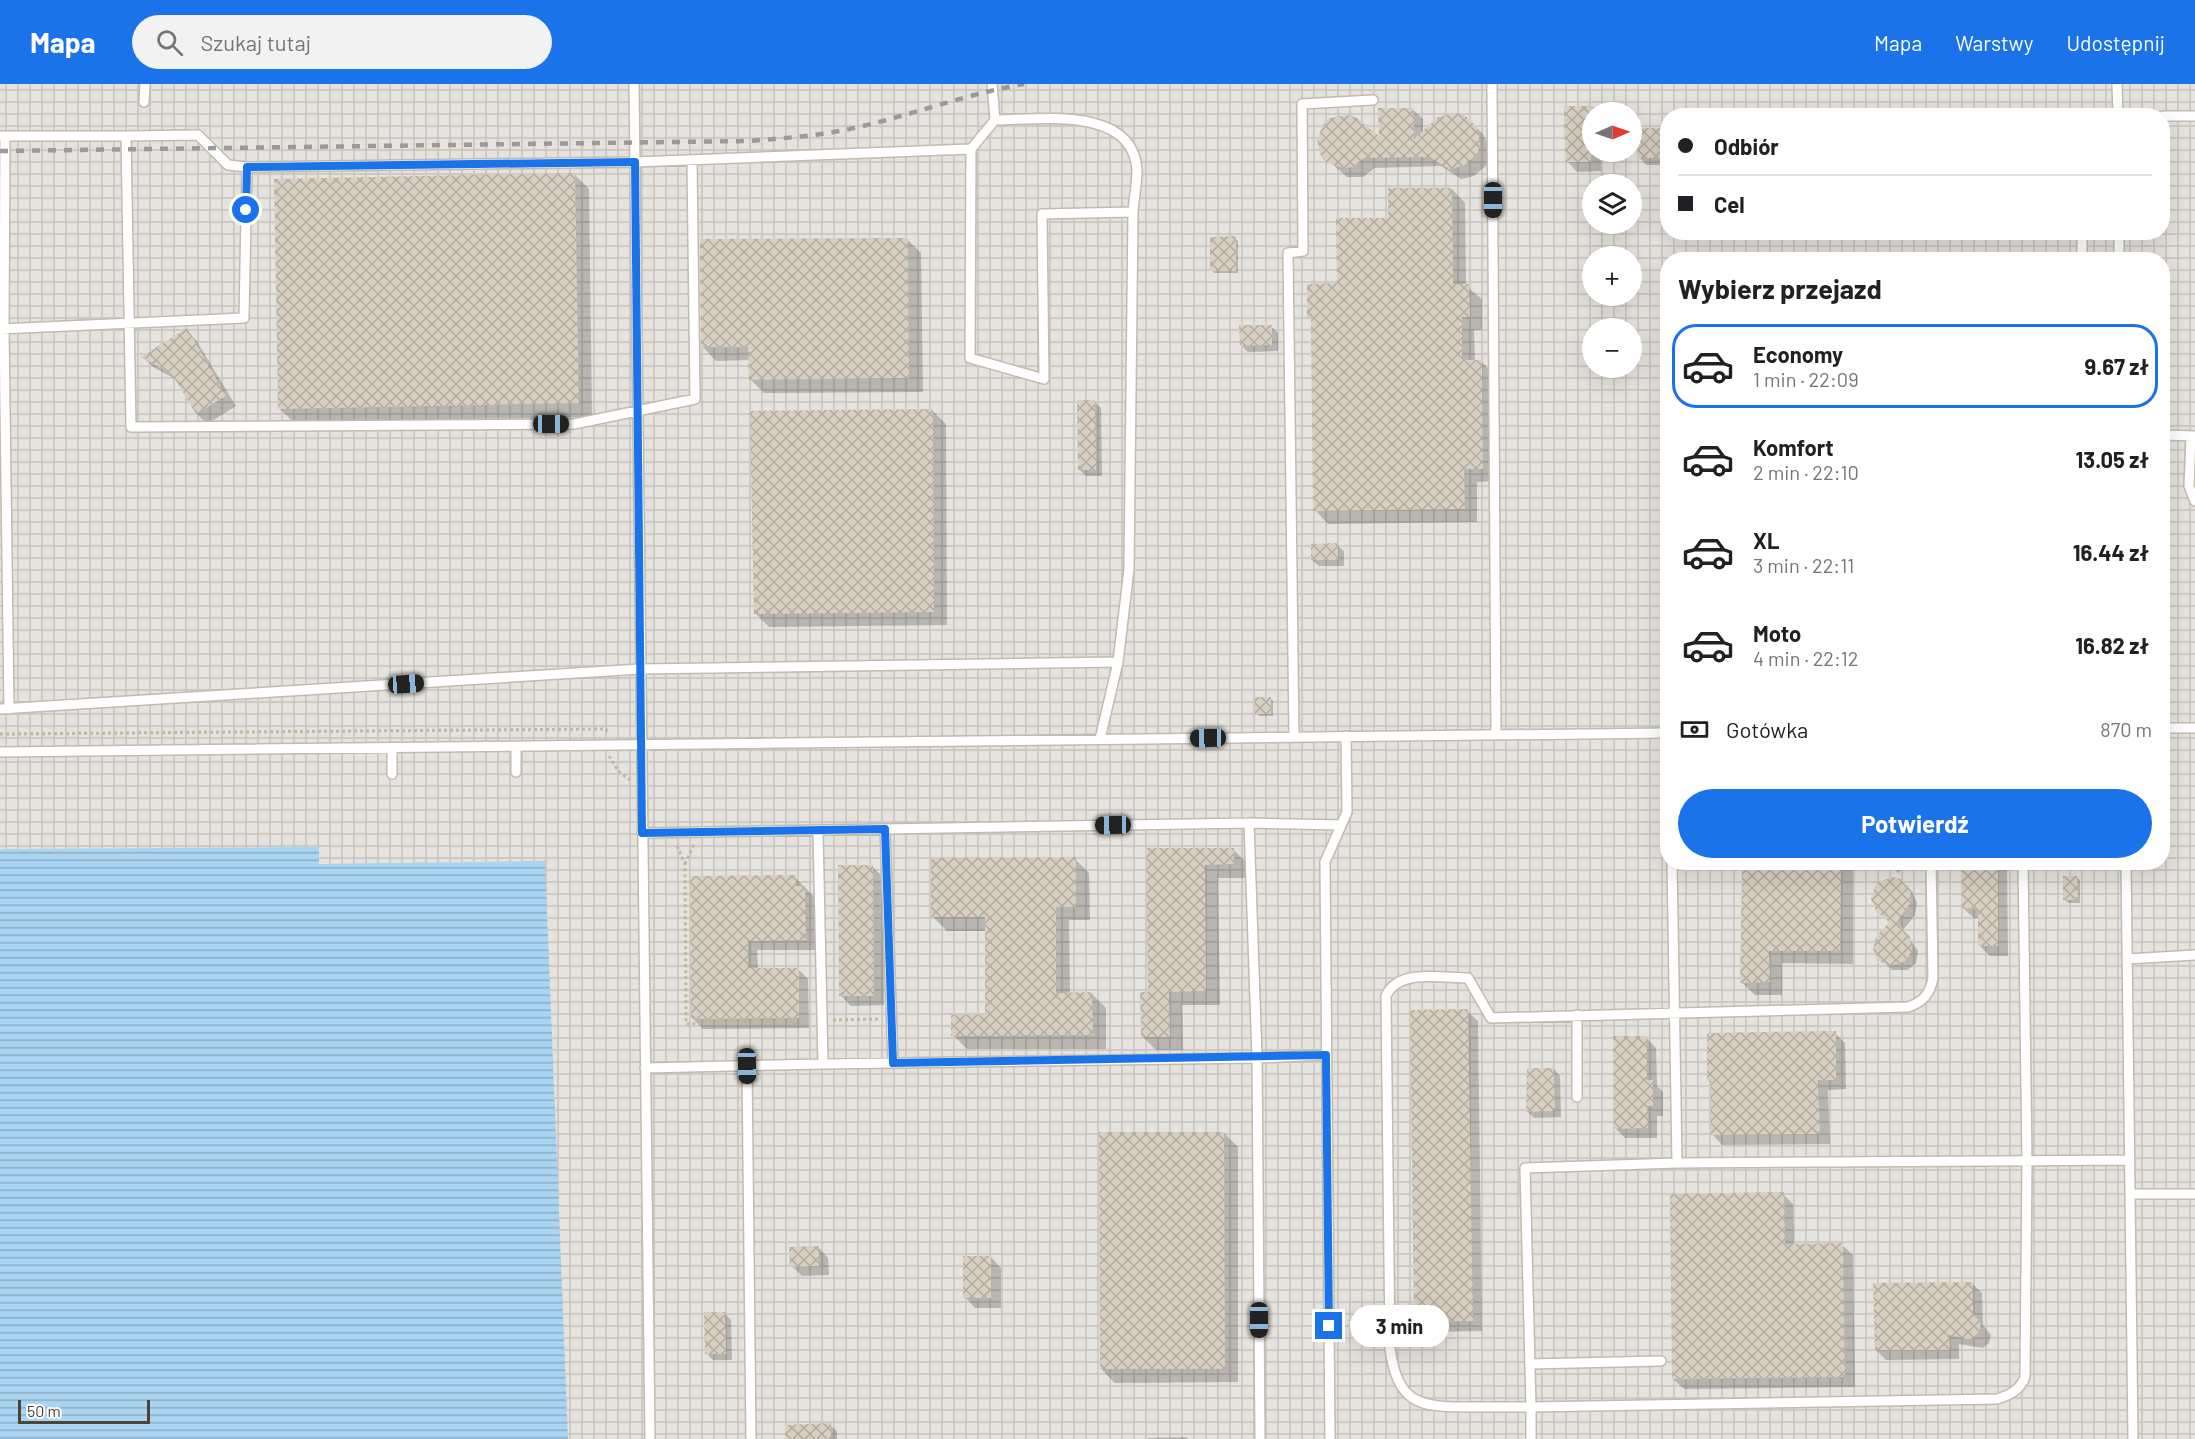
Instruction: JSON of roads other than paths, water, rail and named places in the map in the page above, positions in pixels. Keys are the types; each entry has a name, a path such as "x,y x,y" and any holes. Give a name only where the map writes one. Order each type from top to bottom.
{"lane":[{"path":"144,102 145,84"},
{"path":"634,84 650,1439"},
{"path":"992,84 996,120 971,149 970,358 1044,379 1042,214 1133,212"},
{"path":"1492,84 1496,735"},
{"path":"2117,84 2118,108"},
{"path":"1294,737 1288,253 1303,251 1302,104 1373,100"},
{"path":"2170,116 2195,116"},
{"path":"996,120 1086,121 1105,125 1119,134 1131,148 1137,169 1133,212 1129,569 1118,662 1100,739"},
{"path":"971,149 635,162 247,167 228,165 198,135 2,136 4,709 640,669 1118,662"},
{"path":"126,136 127,323 131,427 574,424 695,399 692,160"},
{"path":"2,329 244,318 247,167"},
{"path":"2170,435 2193,436 2189,486 2195,501"},
{"path":"2170,728 2195,728"},
{"path":"0,752 1660,733"},
{"path":"1330,1439 1325,862 1347,812 1346,736"},
{"path":"516,747 516,772"},
{"path":"392,748 392,774"},
{"path":"642,833 1249,823 1341,825"},
{"path":"1249,823 1257,1058 1260,1439"},
{"path":"885,829 893,1063"},
{"path":"818,830 823,1064"},
{"path":"1672,870 1677,1163"},
{"path":"1930,870 1934,978 1926,996 1918,1004 1908,1007 1491,1018 1468,978 1409,978 1396,983 1386,996 1390,1349 1393,1367 1401,1386 1414,1400 1430,1407 1531,1407 2007,1396 2022,1386 2025,1377 2027,1162 2023,870"},
{"path":"2126,870 2133,1439"},
{"path":"2127,959 2195,955"},
{"path":"1577,1015 1577,1097"},
{"path":"645,1068 1326,1055"},
{"path":"747,1066 751,1439"},
{"path":"1531,1439 1525,1168 1677,1163 2130,1160"},
{"path":"2130,1194 2195,1194"},
{"path":"1530,1364 1661,1361"}],"water":[{"path":"319,847 319,864 545,861 568,1439 0,1439 0,849"}],"railway":[{"path":"0,151 748,141 838,131 1024,84"}]}
